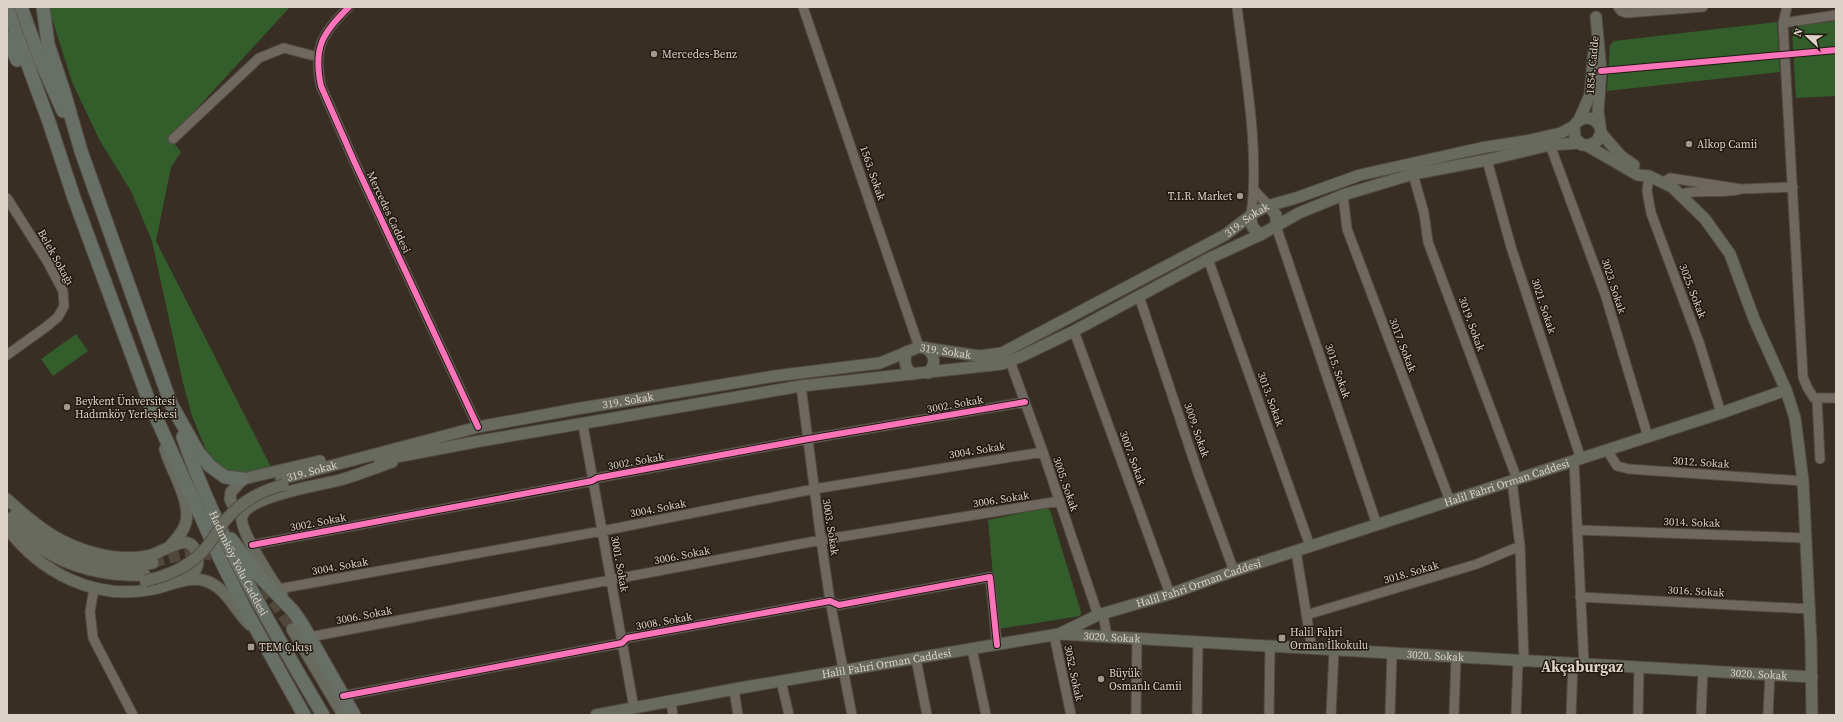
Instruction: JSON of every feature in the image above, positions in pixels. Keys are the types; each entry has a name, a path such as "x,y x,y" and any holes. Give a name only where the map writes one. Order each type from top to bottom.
{"highway":[{"path":"21,7 41,62 81,151"},
{"path":"43,7 48,44 81,151 171,404 198,452 210,466 225,477 243,479"},
{"path":"7,8 49,122"},
{"path":"7,38 28,85 49,122"},
{"name":"Hadımköy Yolu Caddesi","path":"49,122 74,198 150,404 202,522 257,631 304,715"},
{"name":"Hadımköy Yolu Caddesi","path":"171,404 195,469 222,532 281,645 323,715"},
{"path":"222,532 235,542 260,577 293,611 310,637 354,715"},
{"path":"284,678 289,698 296,715"}],"main road":[{"path":"1583,144 1594,144 1600,129 1598,111 1601,71 1596,12"},
{"name":"1854. Cadde","path":"1577,123 1587,105 1591,89 1596,12"},
{"path":"1649,176 1640,168 1621,156 1600,129 1596,121 1588,118 1577,123 1574,134 1583,144 1638,175 1649,176 1664,182 1681,195 1705,219 1730,254 1754,319 1786,390 1795,418 1803,481 1810,609 1812,715"},
{"name":"319. Sokak","path":"282,482 403,446 478,427 576,409 775,376 880,363 906,352 923,348 979,356 1002,353 1225,235 1268,205 1296,198 1360,175 1481,148 1526,141 1560,133 1577,123"},
{"name":"319. Sokak","path":"282,482 389,458 802,386 1002,364 1074,331 1208,259 1262,234 1299,212 1343,195 1413,174 1487,160 1550,145 1583,144"},
{"path":"1268,205 1276,215 1276,226"},
{"path":"1252,215 1251,222 1254,228 1262,234"},
{"path":"923,348 933,353 935,358 933,366 928,372"},
{"path":"906,352 904,361 906,367 912,374"},
{"name":"Halil Fahri Orman Caddesi","path":"603,714 781,681 1056,635 1101,614 1170,594 1310,546 1722,413 1786,390"},
{"path":"160,424 166,455 185,501 187,512 183,530 168,549"},
{"path":"245,511 234,507 230,499 231,492 243,479 381,447 403,446"},
{"path":"293,611 278,589 242,527 241,517 245,511 262,501 279,494 340,480 420,453"},
{"path":"19,542 75,572 94,577 117,580 145,578 179,563 200,546 215,524 234,503 257,488 282,482"},
{"path":"7,499 51,535 79,548 106,555 131,558 150,555 168,549 182,542 190,544 195,549 198,562 196,569 182,582"},
{"path":"7,507 43,540 72,556 86,561 118,566 153,563"},
{"path":"7,518 17,529 39,547 81,568 145,578"},
{"path":"7,528 27,552 41,563 59,575 81,585 94,588 134,591 151,590 197,579 218,586 245,620 257,631"},
{"path":"292,629 343,715"},
{"name":"3020. Sokak","path":"1056,635 1812,676"}],"street":[{"name":"Mercedes Caddesi","path":"349,7 327,29 321,41 318,57 318,73 321,86 327,102 478,427"},
{"name":"1563. Sokak","path":"803,7 923,348"},
{"path":"1237,7 1251,121 1255,191 1252,215"},
{"path":"1618,7 1621,11 1626,13 1703,7"},
{"path":"1787,7 1783,23 1803,377 1811,395 1817,398 1836,398"},
{"path":"1783,23 1836,16"},
{"path":"173,139 260,58 284,48 318,57"},
{"name":"3023. Sokak","path":"1550,145 1605,294 1648,437"},
{"name":"3021. Sokak","path":"1487,160 1511,247 1577,460 1577,530 1580,596 1579,664 1571,715"},
{"name":"3019. Sokak","path":"1413,174 1424,214 1428,242 1515,480 1520,546 1521,661 1516,715"},
{"name":"3025. Sokak","path":"1649,176 1647,191 1651,213 1699,342 1722,413"},
{"path":"1664,182 1670,178 1703,188 1732,192 1742,189 1793,187"},
{"path":"1681,195 1703,188"},
{"path":"1255,191 1268,205"},
{"name":"3017. Sokak","path":"1343,195 1346,229 1450,501"},
{"name":"Belek Sokağı","path":"7,198 47,261 63,291 64,306 58,316 46,327 7,355"},
{"name":"3015. Sokak","path":"1276,226 1377,525"},
{"name":"3013. Sokak","path":"1208,259 1310,546"},
{"name":"3009. Sokak","path":"1139,296 1198,473 1234,571"},
{"name":"3007. Sokak","path":"1074,331 1170,594"},
{"name":"3005. Sokak","path":"1010,361 1101,614 1107,637"},
{"name":"3003. Sokak","path":"802,386 814,489 830,601 845,670 852,715"},
{"path":"1817,398 1820,459"},
{"name":"3002. Sokak","path":"252,545 592,481 597,478 808,439 1025,402"},
{"name":"3001. Sokak","path":"582,425 634,708"},
{"name":"3012. Sokak","path":"1607,450 1617,466 1629,470 1803,481"},
{"name":"3004. Sokak","path":"278,589 602,531 814,489 1043,452"},
{"name":"3006. Sokak","path":"310,637 611,582 821,540 1060,501"},
{"name":"3014. Sokak","path":"1577,530 1806,538"},
{"name":"3018. Sokak","path":"1306,615 1478,564 1520,546"},
{"path":"1296,551 1312,648"},
{"name":"3008. Sokak","path":"343,696 622,643 627,638 830,601 839,605 990,577 997,645"},
{"path":"94,588 90,612 93,638 133,715"},
{"name":"3016. Sokak","path":"1580,596 1810,609"},
{"name":"3052. Sokak","path":"1056,635 1071,715"},
{"path":"1136,715 1138,639"},
{"path":"1197,715 1198,642"},
{"path":"1269,715 1270,646"},
{"path":"972,649 986,715"},
{"path":"1331,715 1334,650"},
{"path":"1390,715 1392,653"},
{"path":"1454,715 1456,657"},
{"path":"916,659 927,715"},
{"path":"1638,715 1639,667"},
{"path":"1701,715 1703,670"},
{"path":"1768,715 1770,674"},
{"path":"781,681 789,715"},
{"path":"734,690 738,715"},
{"path":"671,702 673,715"}],"green space":[{"path":"50,7 290,7 170,138 181,152 171,167 156,241 272,469 245,475 227,473 209,457 192,416 183,383 152,241 131,191 100,141 72,82 50,12"},
{"path":"1836,21 1836,96 1796,98 1792,31 1795,26"},
{"path":"1777,22 1780,72 1607,91 1610,45 1614,41"},
{"path":"76,334 88,351 53,376 41,359"},
{"path":"1045,508 1050,510 1081,612 1080,616 998,629 988,520"}],"tunnel":[{"path":"153,563 187,554 209,554 231,561 242,567"},
{"path":"264,588 292,629"}],"cycle path":[{"path":"349,7 332,25 322,42 318,61 321,86 354,161 478,427"},
{"path":"1601,71 1836,50"},
{"path":"252,545 592,481 597,478 808,439 1025,402"},
{"path":"343,696 622,643 627,638 830,601 839,605 990,577 997,645"}],"place":[{"name":"Mercedes-Benz","path":"654,54"},
{"name":"Alkop Camii","path":"1689,144"},
{"name":"T.I.R. Market","path":"1240,196"},
{"name":"Beykent Üniversitesi Hadımköy Yerleşkesi","path":"67,407"},
{"name":"Halil Fahri Orman İlkokulu","path":"1282,638"},
{"name":"TEM Çıkışı","path":"251,647"},
{"name":"Büyük Osmanlı Camii","path":"1101,679"}],"district":[{"name":"Akçaburgaz","path":"1582,667"}]}
